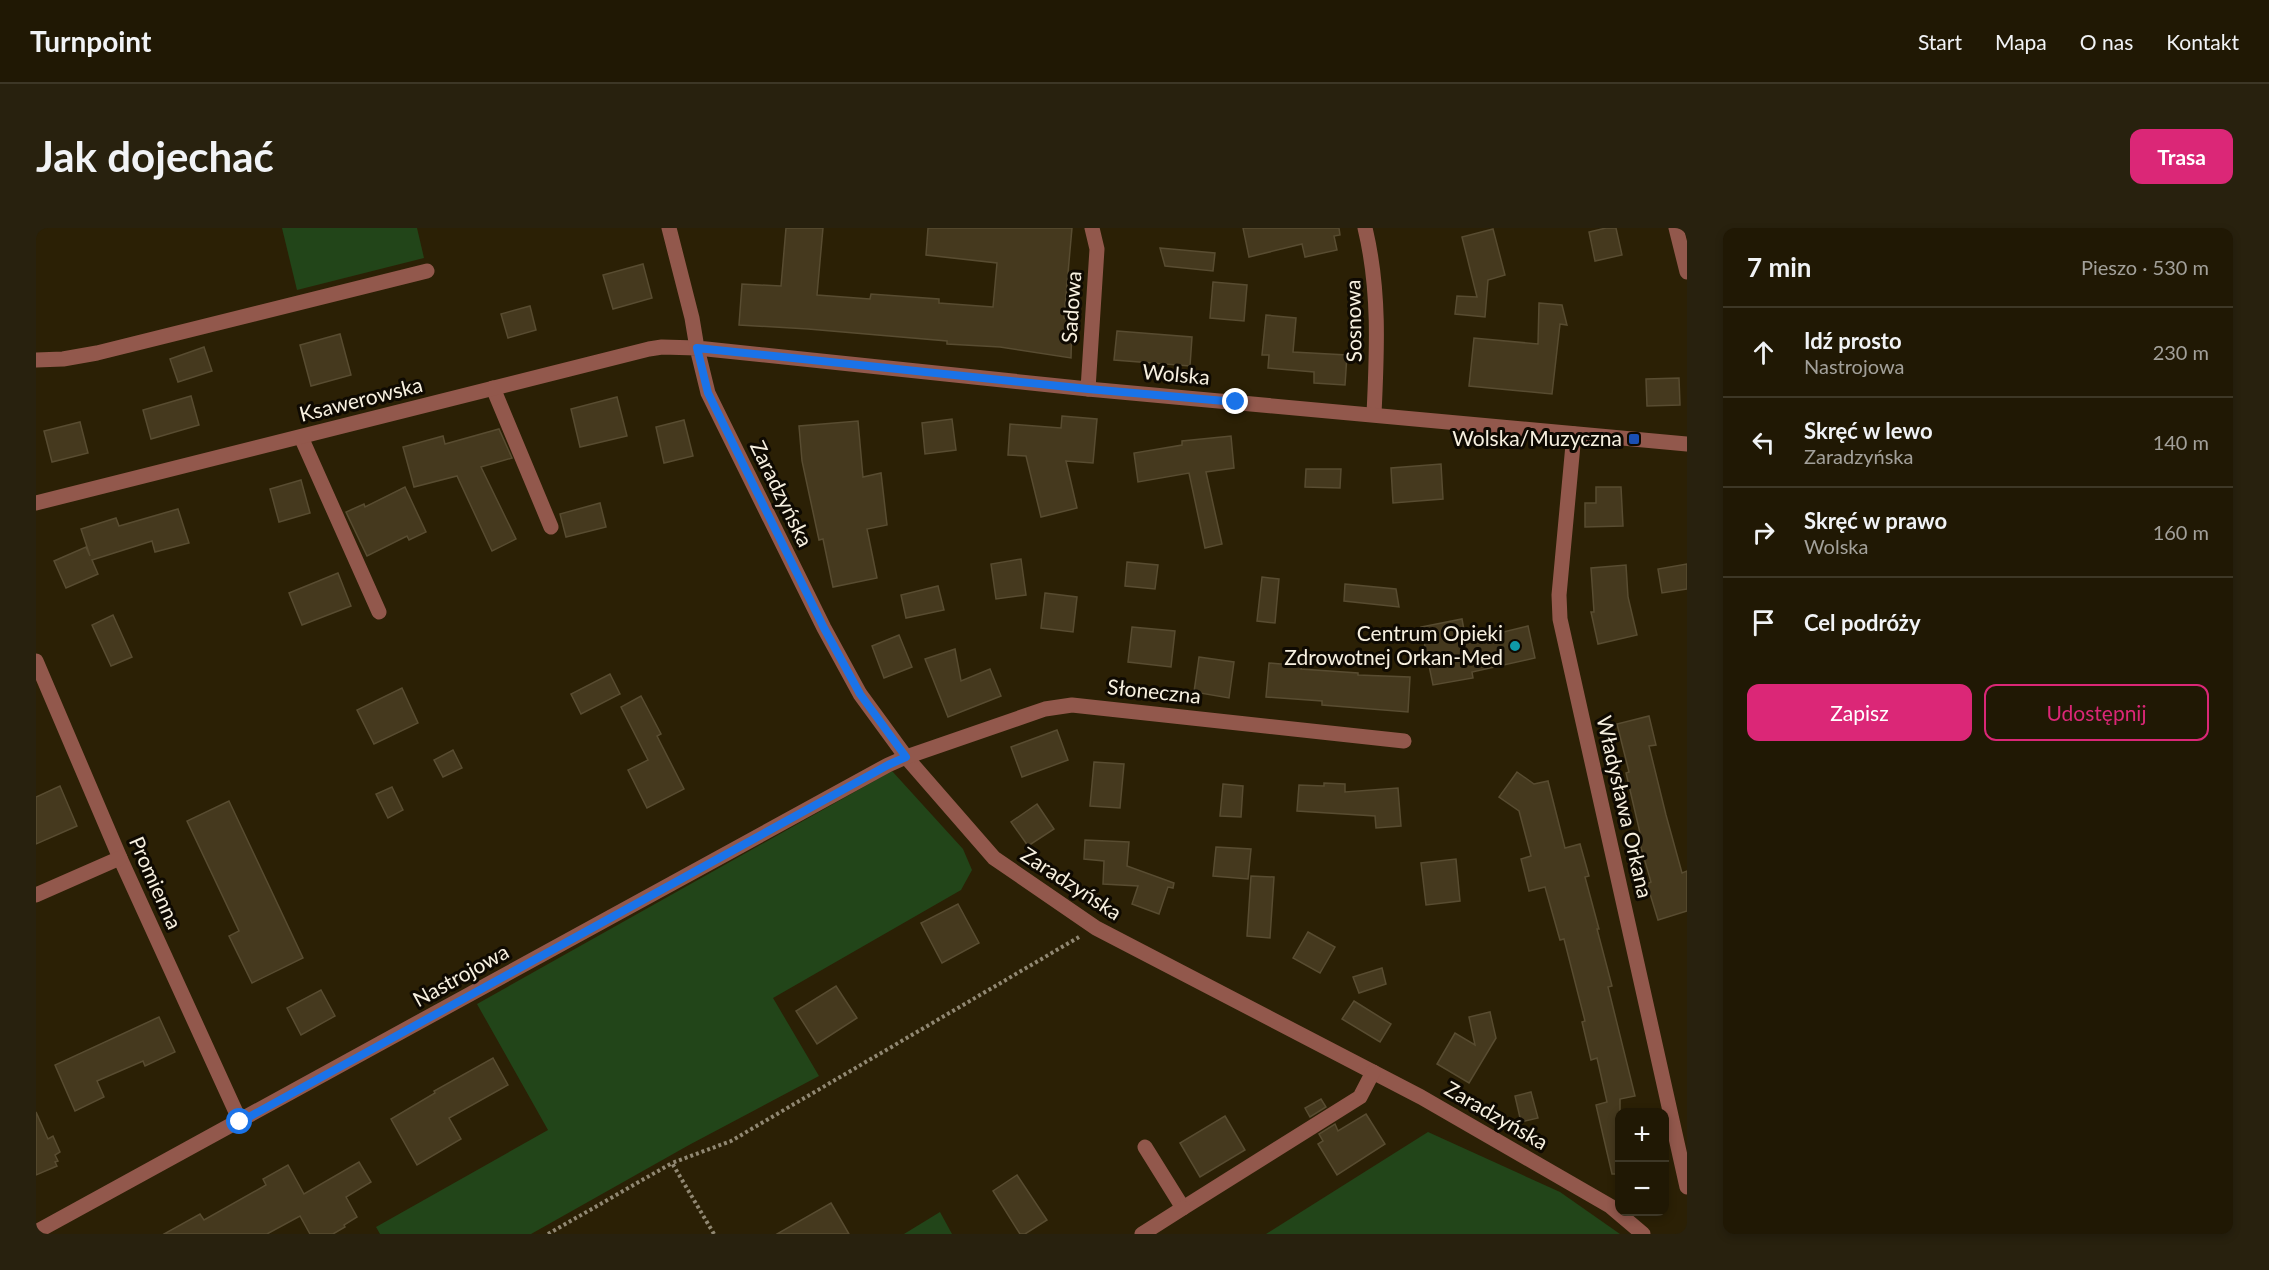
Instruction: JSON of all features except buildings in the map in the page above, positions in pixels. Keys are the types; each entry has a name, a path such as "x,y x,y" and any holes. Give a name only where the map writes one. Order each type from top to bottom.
{"street":[{"name":"Zaradzyńska","path":"669,228 708,393 824,628 860,694 906,757 994,858 1096,928 1421,1097 1610,1206 1643,1234"},
{"name":"Sadowa","path":"1088,389 1097,249 1092,228"},
{"name":"Sosnowa","path":"1365,228 1373,263 1377,305 1374,414"},
{"path":"1676,228 1687,272"},
{"path":"36,360 63,359 97,353 427,270"},
{"name":"Ksawerowska","path":"36,503 649,349 697,348"},
{"name":"Wolska","path":"697,348 1088,389 1687,444"},
{"path":"493,388 551,527"},
{"name":"Władysława Orkana","path":"1574,434 1559,595 1560,619 1687,1187"},
{"path":"301,437 379,612"},
{"name":"Promienna","path":"36,661 120,858 240,1122"},
{"name":"Słoneczna","path":"906,757 1045,709 1072,705 1404,741"},
{"name":"Nastrojowa","path":"36,1232 906,757"},
{"path":"36,895 120,858"},
{"path":"1142,1234 1360,1097 1373,1072"},
{"path":"1145,1147 1183,1208"}],"path":[{"path":"548,1234 672,1163 731,1141 1096,928"},
{"path":"672,1163 714,1234"}],"green space":[{"path":"282,228 417,228 424,258 297,290"},
{"path":"892,771 963,849 972,870 961,890 773,998 819,1076 689,1145 531,1234 380,1234 376,1227 548,1130 477,1004"},
{"path":"1428,1132 1560,1192 1620,1234 1266,1234"},
{"path":"940,1212 952,1234 904,1234"}],"place":[{"name":"Wolska/Muzyczna","path":"1634,439"},
{"name":"Centrum Opieki Zdrowotnej Orkan-Med","path":"1515,646"}],"route":[{"path":"240,1122 906,757 860,694 824,628 708,393 697,348 1088,389 1236,402"}]}
